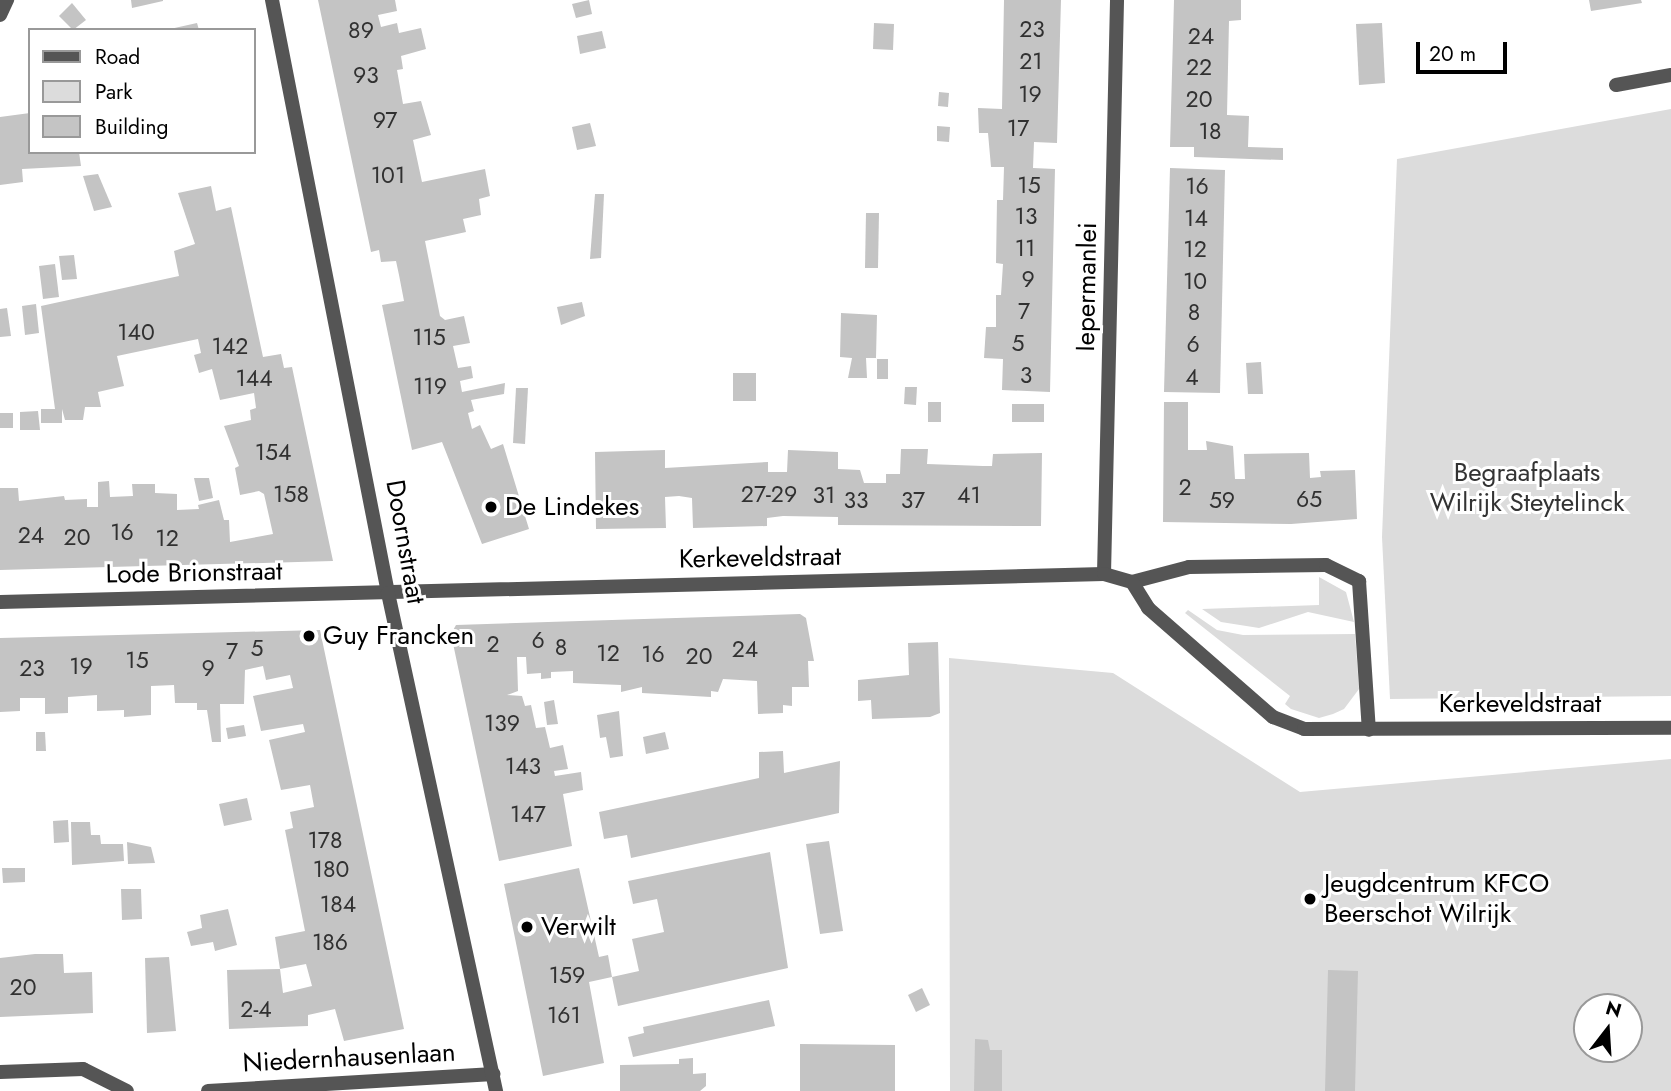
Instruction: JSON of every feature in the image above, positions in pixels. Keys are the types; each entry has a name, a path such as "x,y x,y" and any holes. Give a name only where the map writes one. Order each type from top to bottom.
{"street":[{"path":"0,15 7,0"},
{"name":"Doornstraat","path":"271,0 388,593 496,1091"},
{"name":"Iepermanlei","path":"1104,574 1117,0"},
{"path":"1616,85 1671,75"},
{"path":"1132,582 1189,567 1326,565 1359,581 1369,730"},
{"name":"Kerkeveldstraat","path":"388,593 1104,574 1132,582 1149,608 1273,717 1304,729 1671,728"},
{"name":"Lode Brionstraat","path":"0,602 388,593"},
{"path":"0,1072 82,1069 127,1091"},
{"name":"Niedernhausenlaan","path":"208,1091 493,1074"}],"green space":[{"name":"Begraafplaats Wilrijk Steytelinck","path":"1671,109 1671,696 1390,699 1382,537 1397,159"},
{"path":"1319,577 1346,592 1354,622 1308,612 1259,628 1221,622 1202,609 1319,605"},
{"path":"1188,610 1217,630 1243,635 1355,634 1359,689 1344,709 1333,714 1319,718 1291,709 1285,704 1290,696 1185,613"},
{"name":"Jeugdcentrum KFCO Beerschot Wilrijk","path":"949,658 1113,673 1300,792 1671,759 1671,1091 950,1091"}],"building":[{"path":"131,0 163,0 163,1 132,8"},
{"path":"318,0 395,0 397,11 378,15 381,27 397,23 399,33 421,28 426,49 401,56 403,69 397,70 403,104 421,101 431,135 413,140 422,182 485,169 490,196 479,199 481,215 463,219 466,232 425,241 440,316 445,320 464,316 470,343 453,346 458,368 471,366 473,378 460,381 462,392 505,383 504,394 471,400 474,411 468,413 472,429 480,425 491,449 503,444 529,529 482,544 442,442 412,450 382,305 404,301 399,275 396,261 381,262 379,250 371,252"},
{"path":"589,0 592,14 576,18 572,4"},
{"path":"1004,0 1061,0 1057,143 1034,142 1033,168 1055,169 1050,392 1002,390 1003,359 984,358 986,327 996,327 996,295 1001,295 1003,264 996,263 997,200 1003,200 1004,167 991,167 988,133 979,133 978,108 1002,109"},
{"path":"1174,0 1241,0 1241,20 1229,21 1227,115 1249,116 1248,147 1283,148 1283,160 1194,157 1194,147 1170,147"},
{"path":"1589,0 1641,0 1642,3 1591,11"},
{"path":"72,3 86,20 76,28 71,28 59,16"},
{"path":"197,23 198,28 174,28"},
{"path":"874,23 894,24 893,50 873,49"},
{"path":"1382,23 1385,83 1359,85 1356,24"},
{"path":"602,31 606,48 580,54 577,36"},
{"path":"939,92 949,93 948,107 938,106"},
{"path":"28,113 28,154 79,154 81,166 22,169 23,182 0,185 0,117"},
{"path":"590,123 596,146 577,150 572,127"},
{"path":"937,126 950,127 949,142 937,141"},
{"path":"1170,168 1225,170 1220,393 1164,392"},
{"path":"98,174 112,207 94,211 83,176"},
{"path":"211,186 216,211 231,207 263,357 281,354 284,368 292,367 333,561 0,570 0,488 18,488 19,501 64,496 65,500 87,499 87,507 98,507 98,482 109,481 110,497 133,496 132,484 155,484 155,493 177,494 177,510 199,509 198,505 219,500 224,520 229,520 230,542 273,534 264,494 259,491 240,495 235,468 239,466 224,426 251,420 250,410 256,408 254,393 220,400 212,369 199,373 194,355 201,353 198,339 117,356 124,386 98,392 101,407 85,407 83,420 65,420 62,409 62,423 41,423 41,409 55,409 41,306 179,276 174,251 195,244 178,193"},
{"path":"595,194 604,194 601,258 590,259"},
{"path":"866,213 879,213 878,268 865,268"},
{"path":"74,255 77,279 62,280 59,256"},
{"path":"55,264 59,297 43,299 39,266"},
{"path":"582,302 585,316 561,325 557,307"},
{"path":"36,304 39,333 25,335 22,306"},
{"path":"7,308 11,336 0,337 0,309"},
{"path":"841,313 877,315 876,358 866,358 867,378 848,378 852,358 840,357"},
{"path":"877,359 888,359 888,379 877,379"},
{"path":"1261,362 1263,394 1248,394 1246,363"},
{"path":"733,373 756,373 756,401 733,401"},
{"path":"905,387 917,387 916,405 904,404"},
{"path":"516,388 528,388 525,444 513,443"},
{"path":"928,402 941,402 941,422 928,422"},
{"path":"1164,402 1188,402 1188,450 1207,450 1206,441 1233,446 1235,479 1245,479 1244,454 1309,453 1310,478 1321,477 1320,471 1355,470 1357,519 1291,524 1163,522"},
{"path":"1012,404 1044,404 1044,422 1012,422"},
{"path":"38,411 40,430 20,430 20,412"},
{"path":"0,413 13,413 13,428 0,428"},
{"path":"901,449 928,449 927,464 983,466 992,466 993,454 1042,453 1041,526 838,525 838,517 783,516 767,518 767,526 693,528 692,498 679,496 665,497 666,528 596,529 595,452 665,450 665,468 768,462 768,472 787,472 788,450 838,452 838,469 860,470 864,483 886,483 886,474 900,474"},
{"path":"194,478 209,478 213,498 199,501"},
{"path":"800,614 806,618 814,661 808,661 809,687 792,687 792,706 783,705 783,713 758,714 757,681 723,679 718,692 711,691 711,697 642,693 642,687 621,692 621,685 573,683 573,671 551,672 551,678 541,679 541,673 527,674 526,657 517,657 518,691 507,695 522,696 525,706 531,705 536,728 545,727 550,748 563,745 568,769 554,771 555,776 581,772 583,790 563,794 572,846 499,861 451,634 456,625"},
{"path":"320,630 404,1029 344,1041 335,1009 308,1015 308,1026 229,1029 227,970 280,969 275,937 305,931 285,830 293,828 290,812 314,807 310,785 281,790 269,740 305,732 303,724 261,731 253,696 293,688 290,675 266,680 263,666 245,670 244,704 220,704 221,742 212,742 207,710 197,710 197,703 175,703 174,685 151,686 151,715 124,717 124,710 97,711 97,695 68,697 68,713 45,714 45,698 20,698 20,711 0,712 0,638","holes":["306,964 312,986 283,993 280,969"]},
{"path":"938,642 940,713 930,717 872,719 871,700 858,701 858,680 909,675 908,643"},
{"path":"554,700 558,724 547,725 544,702"},
{"path":"619,711 623,756 610,758 606,737 600,738 597,715"},
{"path":"244,725 246,736 228,739 226,728"},
{"path":"36,732 45,732 46,751 36,751"},
{"path":"665,732 669,749 646,754 643,737"},
{"path":"783,751 784,773 840,761 839,813 631,858 627,835 604,839 599,812 759,778 759,752"},
{"path":"247,798 252,820 224,826 219,804"},
{"path":"68,820 69,842 54,843 53,821"},
{"path":"71,822 90,822 91,835 100,835 101,844 123,844 124,861 72,865"},
{"path":"829,841 843,931 820,934 806,844"},
{"path":"127,842 151,847 155,863 128,864"},
{"path":"770,852 788,968 618,1006 612,977 639,971 632,939 664,932 657,899 633,904 628,881"},
{"path":"2,868 25,868 25,882 3,883"},
{"path":"579,868 599,957 608,955 612,977 589,982 604,1063 543,1076 504,884"},
{"path":"121,889 141,889 142,919 122,920"},
{"path":"228,909 237,945 215,951 213,942 191,946 187,932 202,928 200,915"},
{"path":"63,954 64,973 92,972 93,1013 0,1017 0,958"},
{"path":"169,957 176,1031 147,1033 145,958"},
{"path":"1328,970 1358,971 1355,1091 1325,1091"},
{"path":"922,988 930,1005 916,1012 908,995"},
{"path":"769,1000 775,1026 633,1057 628,1037 644,1033 643,1027"},
{"path":"975,1039 988,1040 990,1050 1002,1050 1002,1091 974,1091"},
{"path":"800,1044 895,1045 895,1091 800,1091"},
{"path":"693,1058 693,1074 706,1073 706,1086 700,1091 620,1091 620,1065 679,1064 679,1059"}],"place":[{"name":"De Lindekes","path":"491,507"},
{"name":"Guy Francken","path":"309,636"},
{"name":"Jeugdcentrum KFCO Beerschot Wilrijk","path":"1310,899"},
{"name":"Verwilt","path":"527,927"}]}
